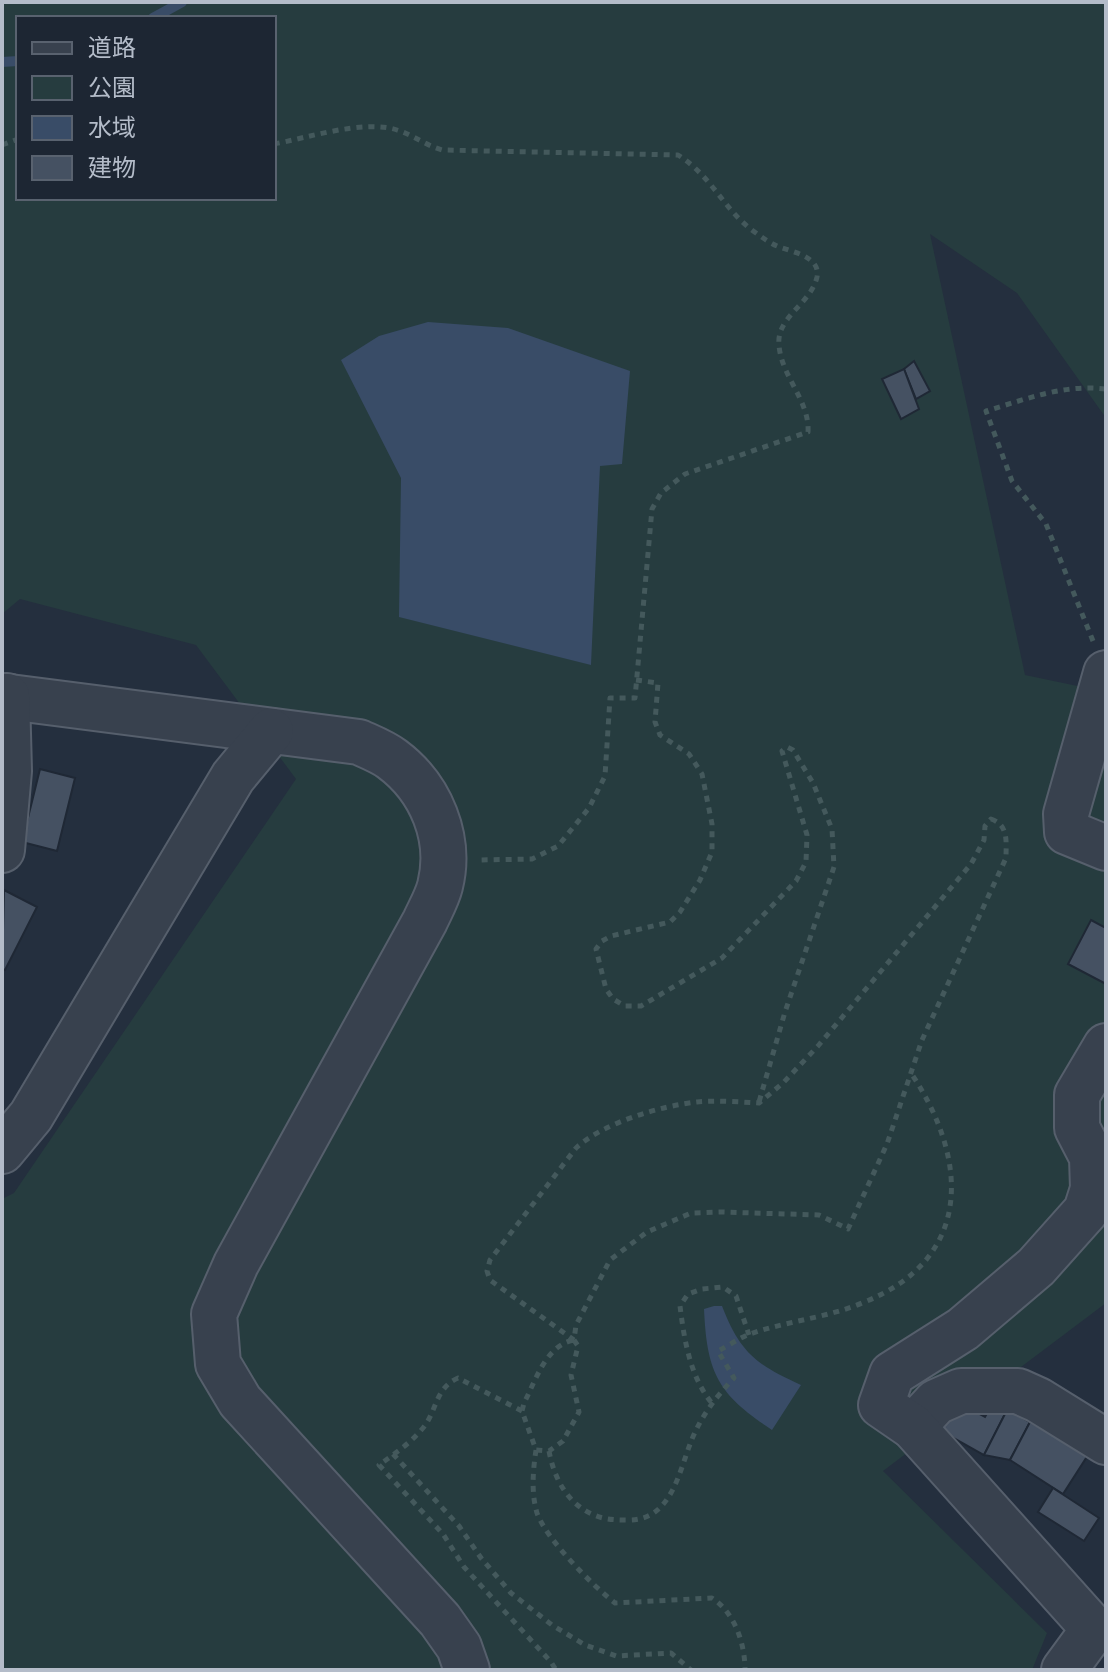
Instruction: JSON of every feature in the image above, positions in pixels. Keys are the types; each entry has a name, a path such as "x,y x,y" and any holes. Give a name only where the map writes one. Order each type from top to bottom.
{"street":[{"path":"1105,674 1066,814 1067,832 1106,848"},
{"path":"2,850 9,771 4,696 359,742 390,757 414,778 433,807 444,845 440,886 425,921 236,1264 214,1314 218,1364 240,1401 440,1620 459,1647 467,1670"},
{"path":"2,1151 31,1116 233,777 271,731"},
{"path":"1064,1670 1094,1629 913,1427 881,1405 892,1374 963,1329 1036,1267 1086,1211 1093,1189 1092,1157 1077,1128 1077,1095 1106,1046"},
{"path":"913,1427 936,1402 961,1391 1018,1391 1106,1442"}],"path":[{"path":"277,144 354,127 395,129 426,146 442,150 678,155 705,174 732,212 753,231 775,245 807,257 816,266 818,276 812,288 779,330 778,348 809,419 808,432 685,474 661,493 652,509 635,698 610,698 605,776 589,808 558,846 532,859 443,858"},
{"path":"1105,674 1046,524 1012,481 986,411 1059,389 1106,389"},
{"path":"636,680 658,683 655,722 660,735 689,754 702,774 709,802 712,852 700,880 670,922 611,936 596,949 606,989 613,999 625,1006 641,1006 722,958 796,881 806,862 807,835 785,765 782,751 787,747 793,750 813,783 832,829 834,867 785,1012 759,1103"},
{"path":"536,1450 549,1451 563,1441 579,1412 571,1375 578,1346 574,1340 490,1280 487,1271 490,1260 576,1148 592,1133 620,1121 696,1102 759,1103 783,1083 818,1046 971,864 984,840 985,826 991,819 999,822 1006,832 1006,858 922,1040 887,1144 848,1229 819,1215 691,1213 647,1232 610,1260 576,1325 574,1340"},
{"path":"549,1451 553,1468 572,1502 599,1517 638,1520 653,1514 665,1503 673,1489 692,1439 711,1402 734,1378 718,1351 749,1335 808,1321 866,1302 895,1288 928,1259 950,1218 951,1169 934,1112 911,1073"},
{"path":"711,1402 702,1391 692,1368 680,1306 688,1294 723,1287 736,1296 749,1335"},
{"path":"574,1340 566,1341 550,1352 522,1411 536,1450 533,1472 538,1513 546,1529 595,1588 615,1603 712,1598 721,1604 742,1644 745,1670"},
{"path":"522,1411 458,1378 449,1382 437,1397 421,1430 379,1465 443,1534 464,1567 556,1670"},
{"path":"393,1454 459,1526 511,1593 552,1625 585,1645 616,1656 671,1653 691,1670"}],"green space":[{"path":"2,2 1106,2 1106,418 1017,293 930,234 1025,675 1106,692 1106,1303 883,1471 1047,1633 1032,1670 2,1670 2,1199 14,1193 296,779 196,645 20,599 2,614"}],"water":[{"path":"428,322 508,328 630,371 622,464 600,466 591,665 399,617 401,478 341,360 379,336"},
{"path":"722,1306 736,1335 752,1356 801,1385 772,1430 739,1405 719,1380 708,1350 704,1309"}],"building":[{"path":"914,361 930,391 916,399 904,369"},
{"path":"904,369 919,409 901,419 882,379"},
{"path":"40,769 75,778 57,851 22,842"},
{"path":"4,890 37,907 5,970 2,969"},
{"path":"1091,920 1106,928 1106,984 1068,964"},
{"path":"993,1403 1007,1410 984,1455 936,1428 963,1405 985,1417"},
{"path":"1007,1410 1030,1422 1010,1460 984,1455"},
{"path":"1030,1422 1088,1455 1063,1494 1010,1460"},
{"path":"1053,1488 1099,1518 1084,1541 1038,1512"}],"waterway":[{"path":"157,16 182,2"},
{"path":"2,62 16,61"}]}
